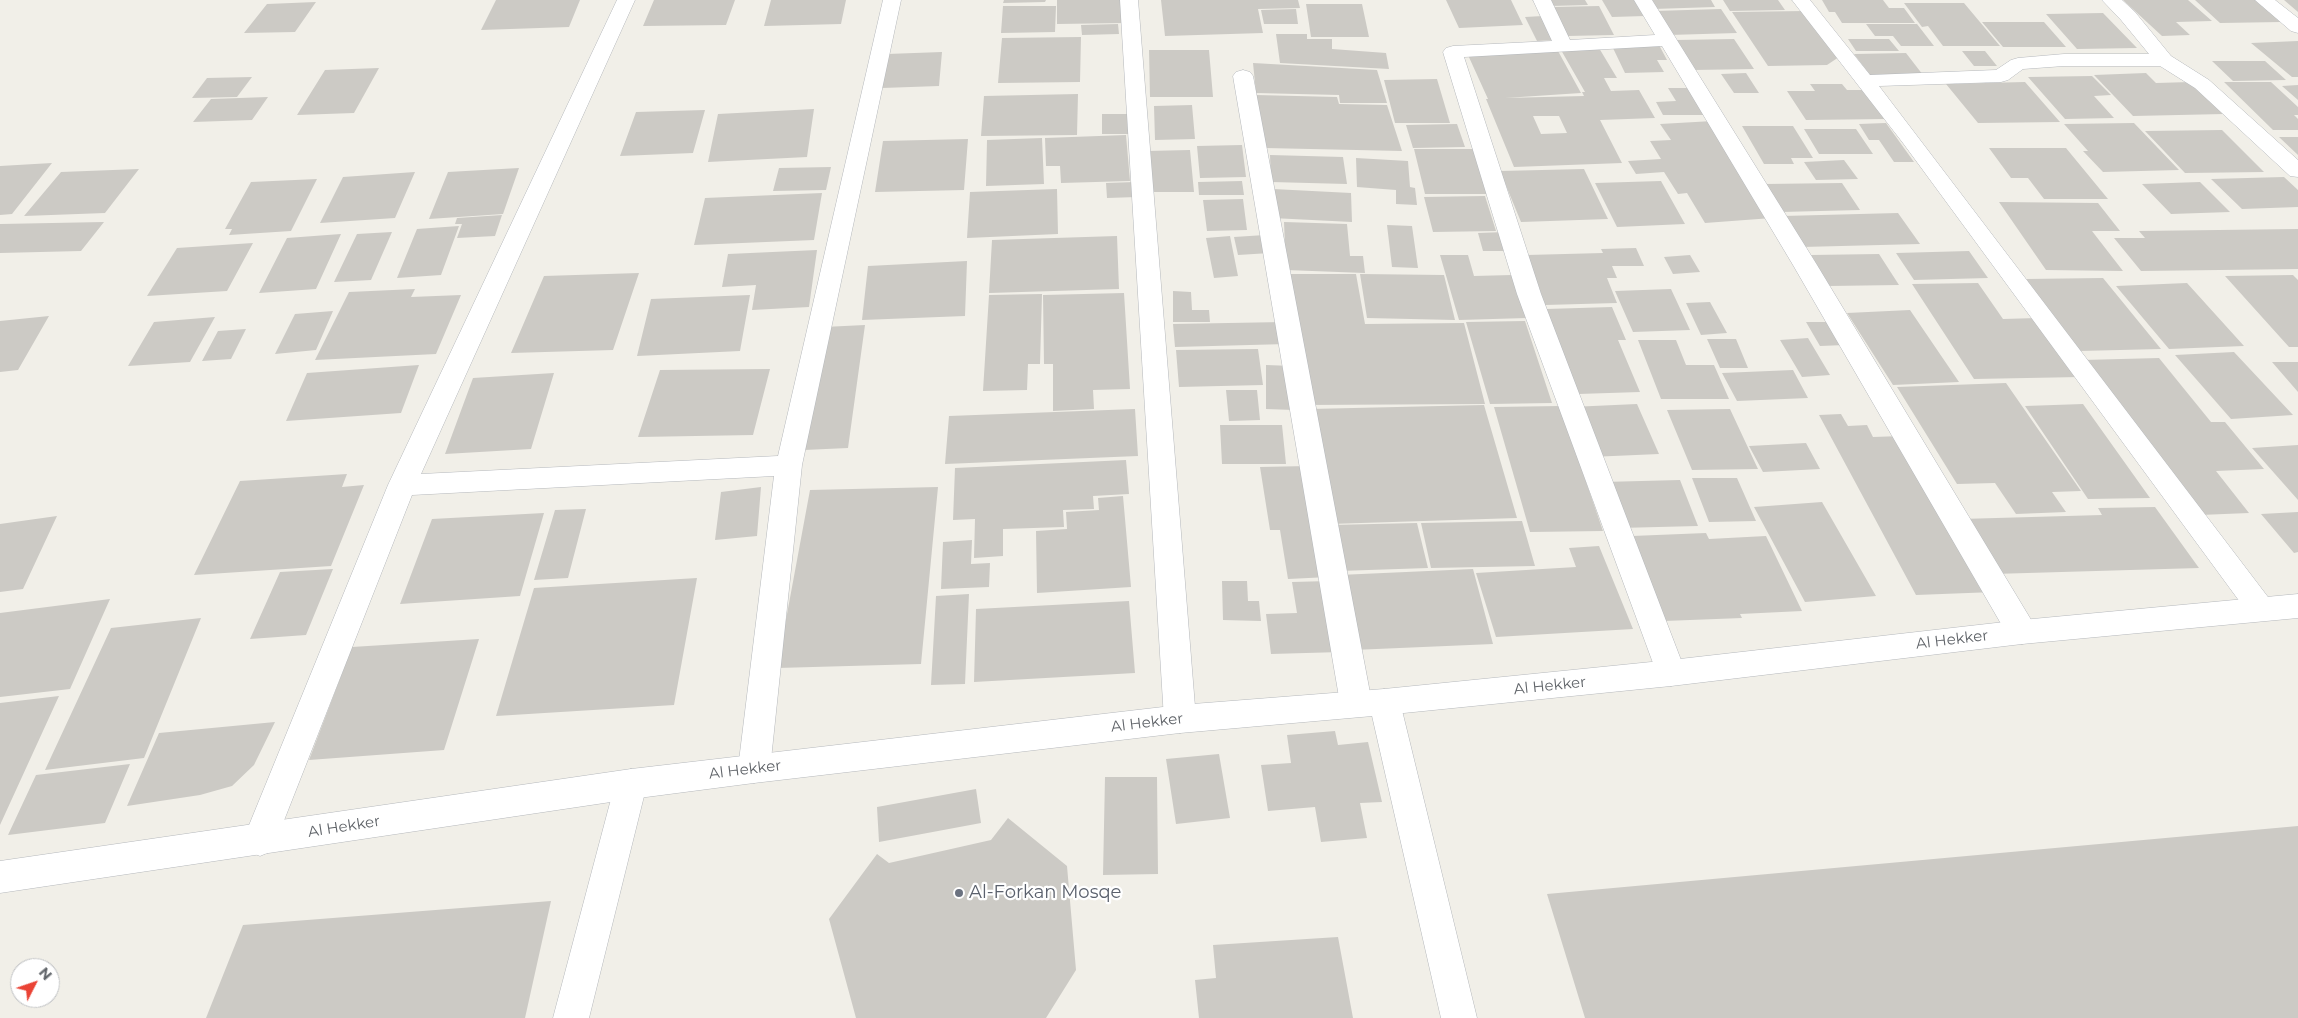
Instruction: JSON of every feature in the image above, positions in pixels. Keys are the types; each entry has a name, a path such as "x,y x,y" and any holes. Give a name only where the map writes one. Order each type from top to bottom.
{"street":[{"path":"260,840 402,486 626,0"},
{"path":"754,769 789,465 892,0"},
{"path":"1129,0 1180,719"},
{"path":"1542,0 1563,45"},
{"path":"1643,0 1670,40 2022,632"},
{"path":"1801,0 2261,608"},
{"path":"2111,0 2128,16 2164,60 2202,84 2298,171"},
{"path":"2264,0 2298,27"},
{"path":"1670,40 1453,52 1529,294 1671,673"},
{"path":"1864,81 2001,76 2018,64 2054,61 2164,60"},
{"path":"1243,76 1370,703 1459,1018"},
{"path":"402,486 789,465"},
{"name":"Al Hekker","path":"0,877 631,784 754,769 955,747 1180,719 1370,703 1671,673 2022,632 2298,606"},
{"path":"571,1018 631,784"}],"building":[{"path":"496,0 580,0 569,27 481,30"},
{"path":"654,0 735,0 726,25 643,26"},
{"path":"771,0 846,0 841,24 764,26"},
{"path":"1004,0 1046,0 1045,2 1003,3"},
{"path":"1057,0 1123,0 1125,23 1057,24"},
{"path":"1161,0 1298,0 1300,8 1258,9 1263,33 1165,36"},
{"path":"1446,0 1511,0 1523,25 1459,28"},
{"path":"1548,0 1585,0 1588,5 1551,6"},
{"path":"1602,0 1636,0 1645,16 1612,17"},
{"path":"1648,0 1711,0 1715,7 1653,9"},
{"path":"1723,0 1778,0 1785,10 1730,11"},
{"path":"1822,0 1883,0 1889,8 1904,8 1915,23 1842,23 1835,12 1829,12"},
{"path":"2123,0 2188,0 2212,21 2176,22 2190,35 2162,36"},
{"path":"2195,0 2255,0 2281,22 2220,23"},
{"path":"2284,0 2298,0 2298,12"},
{"path":"316,2 295,32 244,33 267,4"},
{"path":"1904,3 1964,3 2000,46 1943,46 1928,26 1922,27"},
{"path":"1306,4 1362,4 1369,37 1311,37"},
{"path":"1003,6 1056,6 1055,32 1001,33"},
{"path":"1599,6 1614,35 1567,36 1553,7"},
{"path":"1296,9 1298,24 1264,24 1261,10"},
{"path":"1721,9 1737,33 1669,35 1654,11"},
{"path":"1805,11 1839,57 1827,65 1768,66 1732,12"},
{"path":"2103,13 2137,48 2077,49 2046,14"},
{"path":"1543,16 1556,40 1537,41 1525,17"},
{"path":"1982,22 2044,22 2066,47 2003,47"},
{"path":"1118,24 1119,34 1082,35 1081,25"},
{"path":"1866,24 1917,24 1934,46 1901,46 1893,36 1875,36"},
{"path":"1276,34 1307,34 1307,39 1332,39 1332,49 1386,53 1389,69 1280,63"},
{"path":"1081,37 1080,82 998,83 1002,38"},
{"path":"1734,39 1754,69 1694,70 1676,40"},
{"path":"1848,39 1889,39 1899,51 1856,51"},
{"path":"2298,41 2298,77 2292,77 2251,43"},
{"path":"1659,45 1667,60 1657,60 1664,72 1625,73 1612,46"},
{"path":"1599,48 1617,78 1604,78 1611,91 1639,90 1655,118 1600,120 1622,163 1514,167 1486,99 1488,99 1468,55 1558,51 1581,93 1505,98 1584,96 1582,92 1585,92 1561,50","holes":["1533,116 1559,116 1567,133 1541,134"]},
{"path":"1149,50 1209,50 1213,97 1150,97"},
{"path":"1962,51 1985,51 1997,66 1974,66"},
{"path":"942,52 939,86 882,88 887,54"},
{"path":"1906,53 1923,75 1870,75 1854,54"},
{"path":"2212,61 2265,61 2286,80 2233,81"},
{"path":"1253,63 1377,70 1387,103 1340,103 1339,95 1256,93"},
{"path":"379,68 354,113 297,115 325,70"},
{"path":"1746,73 1759,93 1734,93 1721,74"},
{"path":"2146,73 2156,83 2191,82 2224,114 2133,116 2094,75"},
{"path":"2092,76 2111,95 2094,96 2114,118 2065,119 2028,77"},
{"path":"252,77 237,97 192,98 207,78"},
{"path":"1437,79 1450,123 1395,123 1384,80"},
{"path":"2025,82 2060,122 1978,123 1946,84"},
{"path":"2224,82 2271,82 2298,107 2298,115 2294,115 2298,119 2298,130 2273,130"},
{"path":"1810,84 1842,84 1847,90 1863,90 1885,119 1806,120 1787,91 1815,91"},
{"path":"2298,85 2298,100 2282,86"},
{"path":"1668,88 1694,88 1709,115 1663,115 1656,102 1676,101"},
{"path":"1078,94 1077,135 981,136 984,96"},
{"path":"1256,95 1337,97 1339,104 1387,105 1402,151 1265,148"},
{"path":"268,97 252,120 193,122 211,99"},
{"path":"1192,105 1195,139 1155,140 1154,106"},
{"path":"814,109 807,157 708,162 718,114"},
{"path":"705,110 693,153 620,156 636,112"},
{"path":"1102,114 1135,114 1135,134 1102,134"},
{"path":"1713,121 1772,218 1705,223 1687,193 1678,194 1664,172 1636,174 1628,161 1661,159 1650,141 1671,140 1660,124"},
{"path":"1886,123 1914,162 1894,162 1879,140 1869,140 1859,124"},
{"path":"2134,123 2179,170 2103,172 2083,151 2088,151 2064,124"},
{"path":"1457,124 1465,147 1413,148 1406,125"},
{"path":"1742,126 1793,126 1813,158 1791,158 1794,164 1764,164"},
{"path":"1804,129 1856,129 1873,154 1819,154"},
{"path":"2222,130 2264,172 2185,173 2145,131"},
{"path":"1126,135 1130,181 1061,183 1060,166 1046,166 1045,138"},
{"path":"2279,137 2298,137 2298,155"},
{"path":"1042,138 1044,184 986,186 987,140"},
{"path":"968,139 964,190 875,192 883,141"},
{"path":"1242,145 1246,177 1200,178 1197,146"},
{"path":"1989,148 2066,148 2108,199 2044,199 2028,178 2011,178"},
{"path":"1414,149 1476,149 1489,194 1425,194"},
{"path":"1190,150 1194,192 1149,192 1147,151"},
{"path":"1270,155 1343,157 1347,184 1271,182"},
{"path":"1356,158 1408,161 1410,187 1415,188 1417,205 1396,204 1396,190 1357,187"},
{"path":"1844,160 1858,179 1816,180 1804,162"},
{"path":"52,163 12,214 0,215 0,166"},
{"path":"831,167 826,190 773,191 779,168"},
{"path":"519,168 503,214 429,219 448,172"},
{"path":"139,169 105,213 24,216 61,172"},
{"path":"1584,169 1608,219 1521,222 1500,171"},
{"path":"415,172 395,218 320,223 343,177"},
{"path":"2284,177 2298,190 2298,207 2242,209 2211,179"},
{"path":"317,179 291,231 229,235 232,229 225,229 251,182"},
{"path":"1242,181 1244,195 1199,195 1198,182"},
{"path":"1661,181 1685,224 1617,227 1595,183"},
{"path":"1135,182 1137,197 1107,198 1106,183"},
{"path":"2200,182 2230,212 2171,214 2142,184"},
{"path":"1842,183 1860,210 1781,212 1765,184"},
{"path":"1057,189 1058,234 967,238 970,192"},
{"path":"1273,189 1351,193 1352,222 1272,218"},
{"path":"822,193 814,240 694,245 705,198"},
{"path":"1485,196 1496,231 1433,232 1424,197"},
{"path":"1243,199 1247,230 1207,231 1203,200"},
{"path":"1999,202 2098,203 2120,231 2092,231 2123,271 2046,270"},
{"path":"1898,213 1920,244 1802,247 1783,216"},
{"path":"502,215 495,236 457,238 462,224 455,224 457,218"},
{"path":"104,222 81,251 0,253 0,224"},
{"path":"1284,222 1347,224 1350,256 1363,256 1365,273 1286,270"},
{"path":"1387,225 1412,226 1418,268 1392,267"},
{"path":"459,226 441,275 397,278 417,229"},
{"path":"2298,229 2298,269 2141,271 2114,238 2145,238 2139,231"},
{"path":"392,232 371,280 334,282 357,234"},
{"path":"1505,232 1511,251 1483,251 1478,233"},
{"path":"341,234 316,289 259,293 287,238"},
{"path":"1265,235 1270,253 1238,255 1234,237"},
{"path":"1117,236 1119,289 989,293 992,240"},
{"path":"1230,236 1238,276 1214,278 1206,238"},
{"path":"253,243 227,291 147,296 177,248"},
{"path":"1636,248 1644,266 1612,266 1617,278 1607,278 1617,303 1545,305 1527,255 1603,253 1601,249"},
{"path":"817,250 809,307 752,310 756,285 722,287 728,254"},
{"path":"1969,251 1988,278 1914,280 1896,253"},
{"path":"1879,254 1899,285 1829,286 1811,255"},
{"path":"1440,255 1468,255 1474,276 1512,275 1527,318 1459,320"},
{"path":"1690,255 1700,272 1673,274 1664,257"},
{"path":"967,261 965,316 862,320 868,266"},
{"path":"639,273 613,350 511,353 544,276"},
{"path":"1287,274 1356,274 1365,324 1464,323 1485,404 1304,405"},
{"path":"1360,274 1444,275 1455,320 1367,318"},
{"path":"2293,275 2298,280 2298,347 2289,347 2225,276"},
{"path":"2103,278 2161,349 2079,351 2026,279"},
{"path":"1978,283 2003,319 2037,318 2080,377 1974,379 1912,284"},
{"path":"2187,283 2244,346 2169,349 2116,286"},
{"path":"415,289 411,297 461,295 436,354 315,360 349,292"},
{"path":"1671,289 1690,330 1633,332 1615,291"},
{"path":"1173,291 1191,292 1192,310 1209,310 1210,322 1173,322"},
{"path":"1124,293 1130,389 1093,390 1094,409 1053,411 1053,364 1044,364 1043,295"},
{"path":"1042,294 1040,364 1028,364 1027,390 983,391 989,295"},
{"path":"750,295 740,351 637,356 651,299"},
{"path":"1710,302 1727,333 1701,335 1686,303"},
{"path":"1612,307 1626,340 1618,340 1640,392 1578,394 1546,309"},
{"path":"1910,310 1959,382 1893,385 1847,313"},
{"path":"333,311 316,350 275,354 295,314"},
{"path":"49,316 18,370 0,372 0,321"},
{"path":"215,317 190,362 128,366 154,322"},
{"path":"1525,321 1552,403 1490,404 1466,322"},
{"path":"1284,322 1287,344 1175,347 1173,324"},
{"path":"1806,322 1832,322 1845,345 1820,346"},
{"path":"865,325 848,448 804,450 824,327"},
{"path":"246,329 231,359 202,361 218,331"},
{"path":"1808,338 1830,375 1802,377 1780,340"},
{"path":"1707,339 1736,339 1748,368 1720,368"},
{"path":"1638,340 1676,340 1686,365 1714,365 1729,399 1661,399"},
{"path":"1258,349 1263,385 1179,387 1176,350"},
{"path":"2234,352 2293,415 2231,419 2175,355"},
{"path":"2159,358 2211,422 2225,422 2264,469 2216,471 2249,513 2200,515 2083,360"},
{"path":"2272,362 2298,362 2298,392"},
{"path":"419,365 401,413 286,421 307,373"},
{"path":"1266,365 1292,366 1294,410 1266,409"},
{"path":"770,369 753,435 638,437 660,370"},
{"path":"1793,370 1808,398 1737,401 1722,373"},
{"path":"554,373 531,449 445,454 473,378"},
{"path":"2006,383 2081,491 2052,492 2066,512 2016,514 1995,483 1957,484 1897,387"},
{"path":"1226,390 1257,390 1260,420 1229,421"},
{"path":"1637,404 1659,454 1590,457 1571,407"},
{"path":"2083,404 2150,498 2088,499 2025,406"},
{"path":"1484,405 1517,518 1330,524 1310,409"},
{"path":"1560,406 1603,531 1530,532 1494,407"},
{"path":"1135,409 1138,456 945,464 949,416"},
{"path":"1730,409 1758,469 1692,470 1667,410"},
{"path":"1841,414 1848,426 1867,425 1873,437 1902,436 1994,592 1916,595 1819,415"},
{"path":"1220,425 1282,425 1286,464 1222,464"},
{"path":"1806,443 1820,469 1763,472 1749,446"},
{"path":"2298,445 2298,500 2252,448"},
{"path":"1126,460 1129,494 1093,496 1094,509 1063,510 1064,527 1003,529 1003,556 974,558 975,519 953,520 955,468"},
{"path":"1308,466 1329,577 1288,579 1280,530 1270,530 1260,467"},
{"path":"347,474 342,487 364,485 331,566 194,575 240,481"},
{"path":"1692,478 1737,478 1756,521 1709,522"},
{"path":"1680,480 1698,526 1619,528 1603,482"},
{"path":"761,487 757,536 715,540 721,492"},
{"path":"938,487 921,664 777,668 810,490"},
{"path":"1123,496 1131,587 1037,593 1036,531 1067,529 1066,512 1099,510 1098,498"},
{"path":"1822,502 1876,596 1805,602 1754,507"},
{"path":"2155,507 2199,568 1993,574 1961,519 2102,515 2098,508"},
{"path":"586,509 568,578 534,580 555,510"},
{"path":"2298,512 2298,552 2294,553 2261,514"},
{"path":"544,513 520,596 400,604 432,519"},
{"path":"57,516 23,589 0,592 0,524"},
{"path":"1522,521 1535,566 1431,568 1421,523"},
{"path":"1417,523 1428,568 1339,571 1331,525"},
{"path":"1706,533 1709,539 1766,536 1802,611 1740,614 1742,618 1664,621 1632,536"},
{"path":"972,540 971,564 990,563 989,587 941,589 943,542"},
{"path":"1599,546 1633,629 1496,637 1476,573 1576,567 1569,548"},
{"path":"333,569 306,635 250,639 280,572"},
{"path":"1473,569 1493,644 1353,650 1339,575"},
{"path":"697,578 674,705 496,716 534,588"},
{"path":"1222,581 1247,581 1248,601 1259,601 1261,621 1223,620"},
{"path":"1329,581 1341,652 1271,654 1266,614 1297,613 1292,582"},
{"path":"969,594 965,684 931,685 936,596"},
{"path":"110,599 70,689 0,697 0,613"},
{"path":"1129,601 1135,673 974,682 976,609"},
{"path":"201,618 144,758 45,770 111,628"},
{"path":"479,639 444,750 309,760 352,647"},
{"path":"59,696 0,825 0,703"},
{"path":"275,722 254,765 232,786 200,795 127,806 159,733"},
{"path":"1335,731 1338,745 1368,742 1382,802 1360,803 1367,838 1321,842 1315,807 1268,811 1261,765 1291,763 1287,735"},
{"path":"1219,754 1230,818 1176,824 1166,759"},
{"path":"130,764 105,823 8,835 36,775"},
{"path":"1105,777 1157,777 1158,874 1103,875"},
{"path":"976,789 981,823 879,842 877,807"},
{"name":"Al-Forkan Mosqe","path":"1008,818 1067,866 1076,970 1046,1018 856,1018 829,919 877,854 889,863 991,840"},
{"path":"2298,826 2298,1018 1585,1018 1547,894"},
{"path":"551,901 525,1018 206,1018 243,925"},
{"path":"1338,937 1353,1018 1199,1018 1195,980 1216,978 1213,945"}],"place":[{"name":"Al-Forkan Mosqe","path":"959,893"}]}
